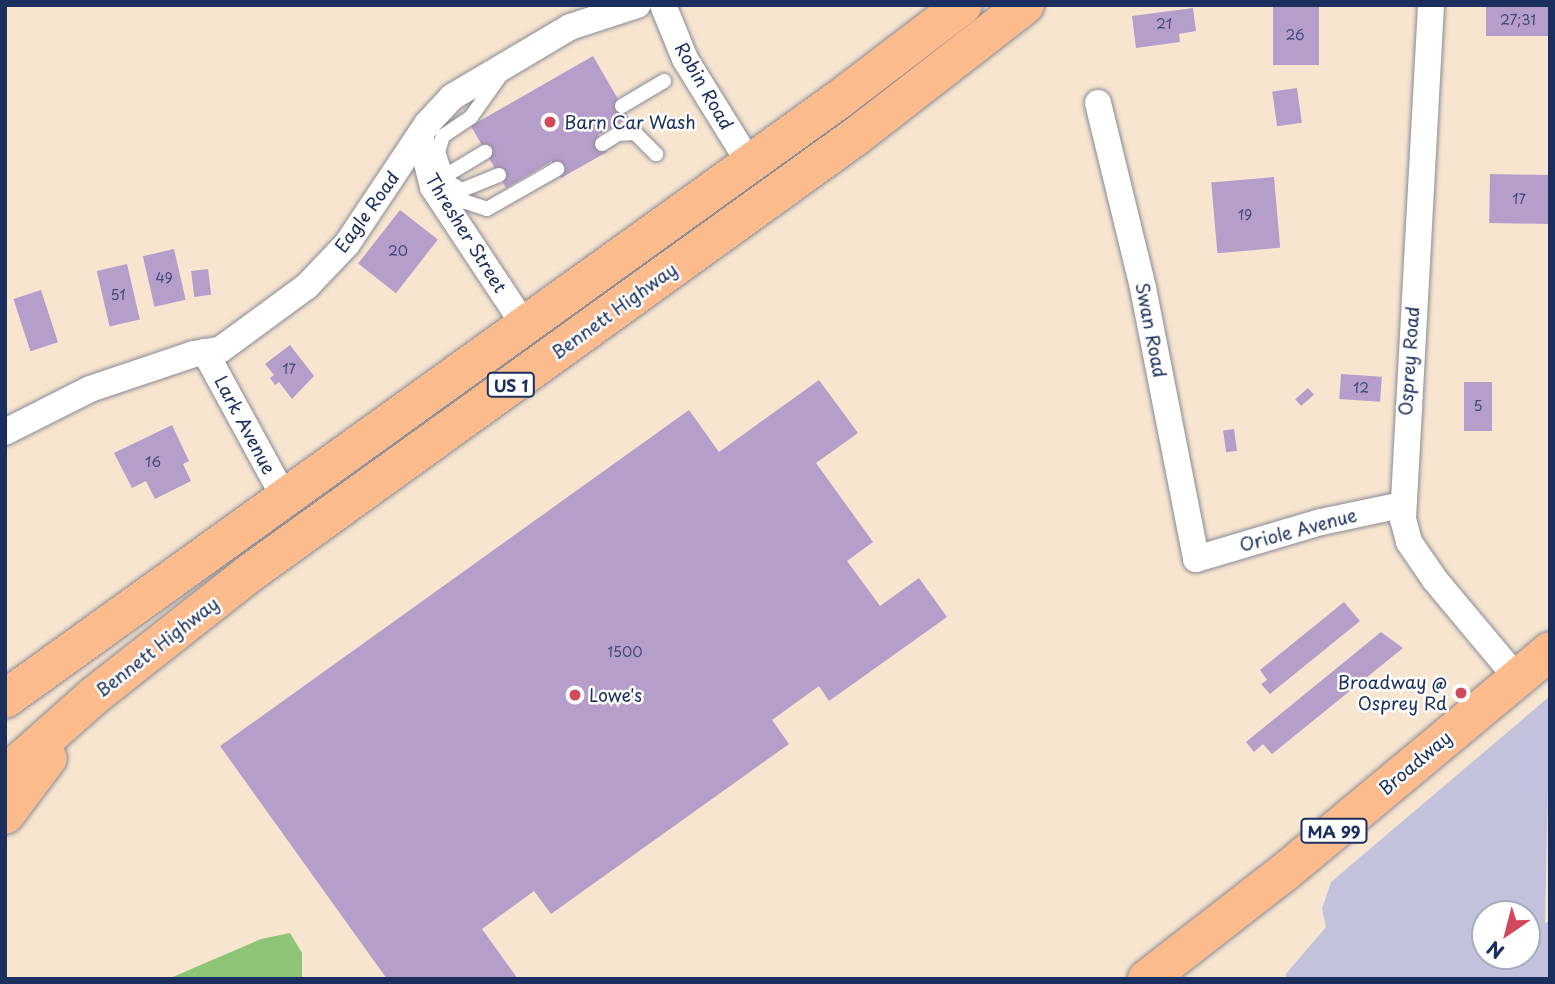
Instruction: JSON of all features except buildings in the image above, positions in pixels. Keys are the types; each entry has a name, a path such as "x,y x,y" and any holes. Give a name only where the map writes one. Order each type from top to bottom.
{"main road":[{"name":"US 1","path":"5,699 750,164 963,5"},
{"name":"Bennett Highway","path":"5,775 95,695 250,573 855,137 1026,5"},
{"name":"Broadway","path":"1147,979 1275,880 1550,651"},
{"path":"5,815 95,695"}],"street":[{"name":"Eagle Road","path":"5,432 90,389 205,352 220,350 307,286 347,244 420,135 452,97 570,27 637,5"},
{"name":"Robin Road","path":"663,5 685,59 750,164"},
{"name":"Osprey Road","path":"1431,5 1402,505 1405,533 1415,552 1517,678"},
{"name":"Swan Road","path":"1098,103 1143,288 1196,559"},
{"name":"Thresher Street","path":"420,135 433,187 526,326"},
{"name":"Lark Avenue","path":"205,352 285,499"},
{"name":"Oriole Avenue","path":"1196,559 1321,522 1402,505"}],"lane":[{"path":"509,63 471,117 443,136 438,152 446,179 463,201 486,209 557,169"},
{"path":"622,106 664,81"},
{"path":"602,144 618,134 635,133 656,154"},
{"path":"446,179 485,152"},
{"path":"446,179 469,191 499,175"}],"shaded area":[{"path":"1550,696 1545,923 1550,921 1550,979 1289,979 1285,975 1326,927 1322,909 1331,882"}],"green space":[{"path":"290,933 302,953 302,979 168,979 261,939"}],"place":[{"name":"Barn Car Wash","path":"550,122"},
{"name":"Broadway @ Osprey Rd","path":"1461,693"},
{"name":"Lowe's","path":"575,695"}]}
